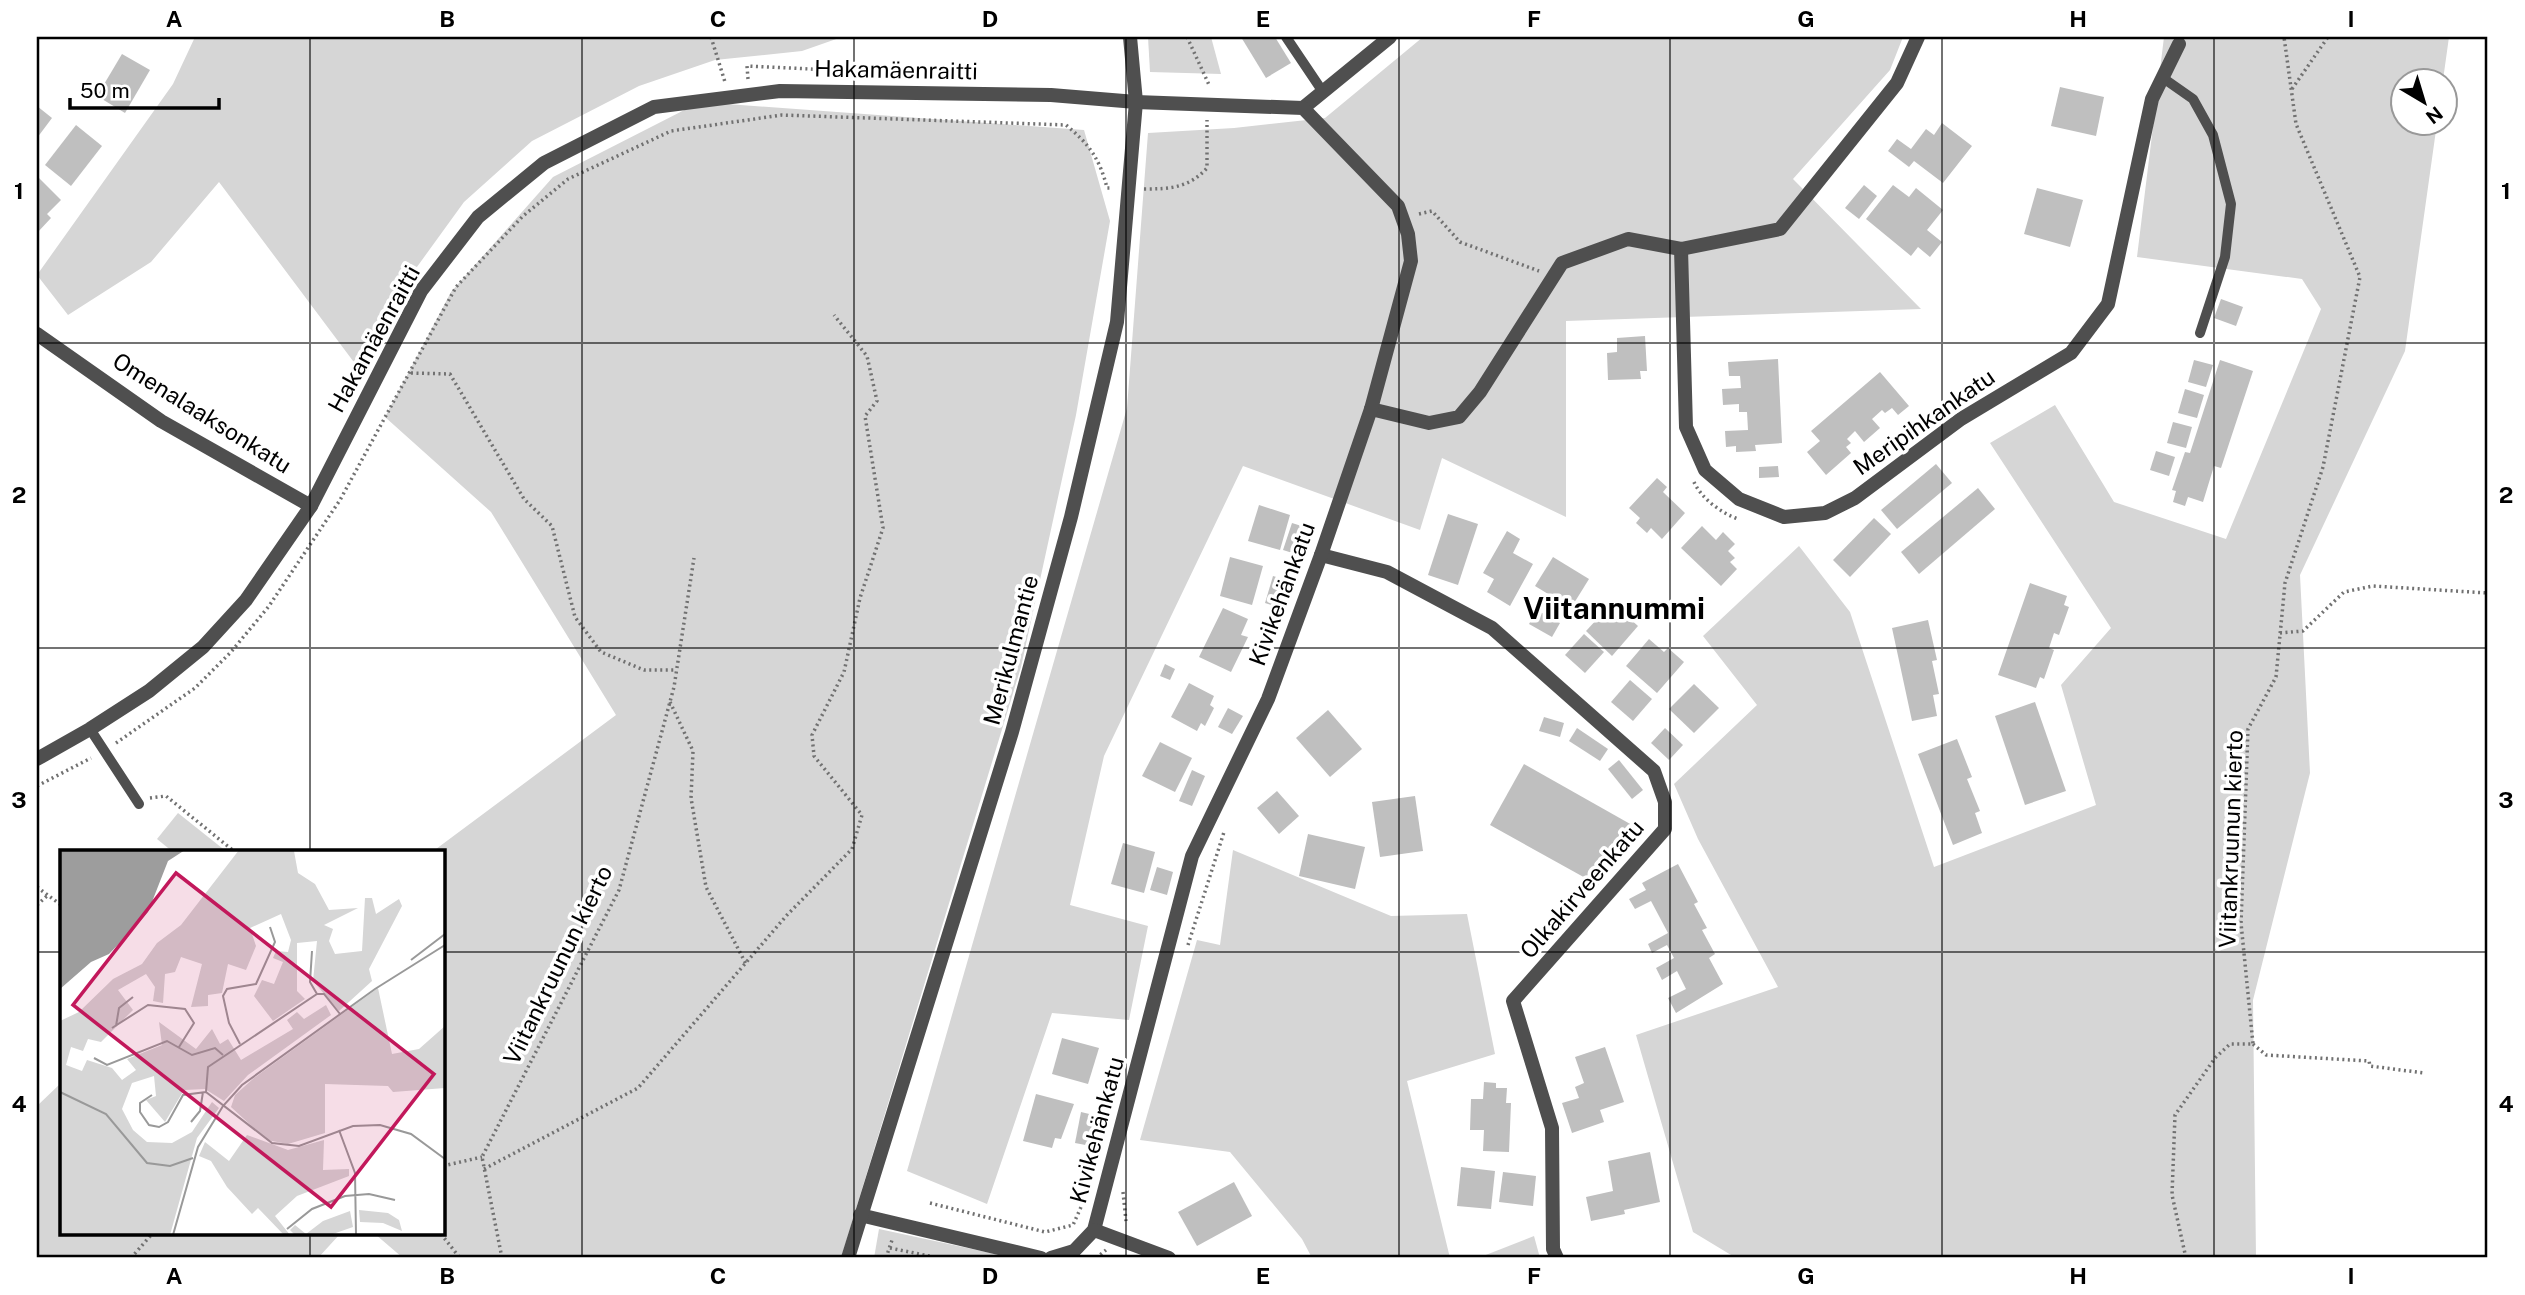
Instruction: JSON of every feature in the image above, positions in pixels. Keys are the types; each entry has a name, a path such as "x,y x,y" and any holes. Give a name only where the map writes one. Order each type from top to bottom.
{"street":[{"name":"Merikulmantie","path":"848,1258 1012,732 1071,517 1117,322 1136,102 1130,37"},
{"path":"1136,102 1303,108 1390,37"},
{"path":"1371,409 1429,423 1459,417 1480,392 1562,263 1628,239 1681,249 1780,229 1897,83 1919,37"},
{"name":"Meripihkankatu","path":"1681,249 1686,427 1705,470 1739,499 1784,517 1825,513 1855,498 1961,419 2071,353 2108,304 2152,99 2179,44"},
{"name":"Hakamäenraitti","path":"37,759 149,691 203,647 246,600 310,506 421,291 478,217 544,163 654,107 780,91 980,93 1136,102"},
{"name":"Kivikehänkatu","path":"1051,1258 1074,1251 1094,1230 1192,856 1268,699 1321,555 1371,409 1410,261 1408,234 1398,206 1303,108"},
{"name":"Omenalaaksonkatu","path":"37,334 161,421 310,506"},
{"name":"Olkakirveenkatu","path":"1321,555 1387,572 1492,628 1654,771 1665,803 1665,829 1513,1001 1552,1128 1553,1249 1557,1258"},
{"path":"860,1215 1041,1258"},
{"path":"1094,1230 1169,1258"}],"lane":[{"path":"1286,37 1323,92"},
{"path":"2163,78 2193,99 2213,135 2231,204 2225,257 2200,333"},
{"path":"90,729 139,804"}],"path":[{"path":"711,37 729,97"},
{"path":"1186,37 1210,87"},
{"path":"2284,37 2296,124 2360,277 2323,467 2285,583 2280,633 2303,631 2344,592 2373,586 2488,593"},
{"path":"2291,90 2328,37"},
{"path":"37,786 103,752 195,688 269,606 340,500 456,287 523,216 568,179 671,131 782,115 1066,125 1090,146 1102,165 1107,188 1171,189 1195,181 1207,168 1207,118"},
{"path":"1414,215 1432,211 1460,242 1554,277"},
{"path":"484,1169 638,1088 787,915 852,849 862,815 814,756 812,735 844,672 860,598 883,528 865,416 877,401 867,356 834,315"},
{"path":"411,373 450,374 524,499 552,526 575,617 601,652 644,670 676,670"},
{"path":"1692,478 1697,491 1726,515 1750,523"},
{"name":"Viitankruunun kierto","path":"482,1157 620,890 670,702 694,558"},
{"name":"Viitankruunun kierto","path":"2253,1044 2241,923 2248,729 2276,677 2280,633"},
{"path":"670,702 693,751 691,798 706,887 746,964"},
{"path":"139,804 155,796 166,796 233,850"},
{"path":"1188,946 1227,821"},
{"path":"37,887 60,904"},
{"path":"37,905 48,895"},
{"path":"2186,1258 2172,1195 2175,1115 2215,1058 2230,1044 2253,1044 2266,1055 2369,1061 2370,1066 2424,1073"},
{"path":"444,1166 482,1157 502,1258"},
{"path":"1124,1188 1122,1200 1126,1221"},
{"path":"930,1203 1045,1232 1073,1225 1082,1205"},
{"path":"131,1258 150,1236"},
{"path":"443,1236 460,1258"},
{"path":"890,1248 939,1258"}],"shaded area":[{"path":"195,37 842,37 802,51 715,60 639,86 532,141 464,202 401,289 359,369 219,182 151,262 68,315 37,275 173,84"},
{"path":"1148,37 1211,37 1221,74 1150,72"},
{"path":"1423,37 1903,37 1890,70 1793,179 1921,309 1566,321 1566,517 1442,458 1420,530 1243,466 1104,756 1070,905 1148,926 1129,1020 1052,1013 987,1204 907,1171 1127,408 1148,133 1234,128 1325,118"},
{"path":"2164,37 2449,37 2445,66 2388,66 2388,136 2435,136 2405,351 2300,575 2310,773 2253,1000 2256,1258 1736,1258 1693,1232 1636,1035 1778,987 1698,839 1674,784 1757,705 1703,636 1799,546 1850,612 1934,867 2096,805 2061,685 2111,628 1990,443 2055,405 2114,502 2226,539 2321,309 2302,279 2137,257"},
{"path":"700,102 1084,130 1110,221 1076,415 1021,667 841,1258 403,1258 377,1236 444,1236 444,850 435,850 616,715 491,512 385,417 451,292 553,177"},
{"path":"178,813 224,850 171,850 157,839"},
{"path":"1233,850 1391,916 1467,914 1495,1054 1407,1081 1450,1258 1312,1258 1302,1239 1230,1152 1140,1140 1197,940 1220,945"},
{"path":"60,1084 60,1236 338,1236 318,1258 37,1258 37,1106"},
{"path":"879,1229 1014,1258 874,1258"},
{"path":"1534,1236 1540,1258 1478,1258"}],"building":[{"path":"1241,37 1275,37 1291,63 1266,78"},
{"path":"122,54 150,70 125,113 97,96"},
{"path":"2060,87 2104,97 2096,136 2051,126"},
{"path":"37,106 52,118 37,138"},
{"path":"1942,123 1972,146 1943,183 1914,161 1909,167 1888,151 1897,139 1911,149 1926,129 1934,135"},
{"path":"76,125 102,146 71,186 45,165"},
{"path":"37,176 61,200 47,214 51,218 37,233"},
{"path":"1864,185 1877,196 1859,219 1845,208"},
{"path":"1893,185 1909,197 1916,188 1943,210 1927,230 1942,242 1930,257 1918,247 1911,256 1866,219"},
{"path":"2037,188 2083,200 2070,247 2024,234"},
{"path":"2221,299 2243,307 2236,326 2214,318"},
{"path":"1645,336 1647,371 1640,371 1641,379 1608,380 1607,353 1617,352 1617,338"},
{"path":"1778,359 1782,443 1755,445 1756,451 1736,452 1736,446 1726,447 1725,431 1748,430 1747,412 1739,412 1739,404 1723,405 1722,389 1741,388 1740,376 1729,376 1728,362"},
{"path":"2194,360 2213,365 2206,387 2188,382"},
{"path":"2220,360 2253,371 2221,468 2214,466 2203,502 2188,497 2185,506 2173,502 2176,491 2172,490 2185,452 2190,453"},
{"path":"1880,372 1909,406 1898,415 1892,408 1885,413 1882,410 1872,419 1880,428 1864,442 1855,431 1847,439 1851,443 1846,447 1851,453 1826,475 1807,452 1820,441 1811,431"},
{"path":"2185,389 2204,395 2197,418 2178,413"},
{"path":"2173,422 2192,427 2186,448 2167,443"},
{"path":"2156,451 2175,457 2169,476 2150,470"},
{"path":"1936,464 1952,483 1897,529 1881,510"},
{"path":"1778,466 1779,477 1759,478 1759,467"},
{"path":"1657,478 1667,487 1663,492 1685,513 1662,539 1651,528 1647,533 1636,523 1640,518 1629,508"},
{"path":"1978,488 1995,509 1919,574 1901,552"},
{"path":"1259,505 1290,515 1280,550 1248,541"},
{"path":"1448,514 1478,524 1458,585 1428,575"},
{"path":"1874,518 1891,534 1850,577 1833,560"},
{"path":"1292,523 1311,529 1302,556 1283,550"},
{"path":"1702,526 1716,540 1723,532 1735,544 1728,551 1735,558 1730,562 1737,569 1721,586 1681,548"},
{"path":"1507,531 1520,539 1513,553 1533,564 1510,606 1487,592 1494,579 1483,573"},
{"path":"1230,557 1263,566 1252,605 1220,596"},
{"path":"1553,557 1589,579 1571,608 1535,586"},
{"path":"1273,576 1293,582 1284,609 1265,603"},
{"path":"2030,583 2067,596 2064,605 2069,607 2059,635 2054,633 2049,648 2054,650 2044,679 2040,677 2036,688 1998,675"},
{"path":"1612,603 1638,626 1612,656 1586,631"},
{"path":"1223,608 1248,619 1241,635 1248,637 1231,672 1199,657"},
{"path":"1537,610 1560,623 1552,637 1529,624"},
{"path":"1928,620 1937,660 1932,661 1939,694 1933,695 1937,716 1912,721 1892,628"},
{"path":"1584,634 1604,652 1585,673 1565,655"},
{"path":"1649,639 1664,652 1668,648 1684,662 1657,693 1626,666"},
{"path":"1165,664 1175,669 1170,680 1160,676"},
{"path":"1630,680 1652,699 1633,721 1611,702"},
{"path":"1189,683 1214,696 1210,705 1214,708 1205,726 1201,723 1197,731 1171,717"},
{"path":"1694,684 1719,708 1694,733 1669,709"},
{"path":"2035,702 2066,791 2025,805 1995,716"},
{"path":"1228,708 1243,716 1232,734 1218,727"},
{"path":"1328,710 1362,749 1330,777 1296,738"},
{"path":"1544,717 1564,723 1560,737 1539,731"},
{"path":"1577,728 1608,749 1600,761 1569,741"},
{"path":"1665,728 1683,745 1669,760 1651,743"},
{"path":"1957,739 1972,777 1967,779 1980,811 1975,813 1982,833 1953,845 1918,754"},
{"path":"1160,742 1192,758 1175,792 1142,776"},
{"path":"1619,760 1643,790 1632,799 1608,769"},
{"path":"1524,764 1632,825 1598,885 1490,825"},
{"path":"1192,770 1205,776 1192,806 1179,801"},
{"path":"1277,791 1299,816 1279,834 1257,808"},
{"path":"1415,796 1423,851 1380,857 1372,802"},
{"path":"1308,834 1365,847 1355,889 1299,876"},
{"path":"1123,843 1155,852 1144,893 1111,884"},
{"path":"1678,864 1698,902 1694,904 1707,928 1702,930 1715,954 1709,958 1723,984 1676,1013 1668,998 1686,989 1677,971 1662,980 1656,968 1674,958 1667,945 1652,953 1648,944 1668,933 1651,901 1635,909 1629,899 1646,890 1642,883"},
{"path":"1157,867 1173,872 1167,895 1150,890"},
{"path":"1062,1038 1099,1048 1088,1084 1052,1074"},
{"path":"1605,1047 1624,1102 1600,1110 1604,1122 1572,1133 1562,1103 1579,1098 1575,1087 1584,1083 1575,1057"},
{"path":"1484,1082 1496,1083 1496,1088 1507,1088 1506,1103 1511,1103 1509,1152 1483,1151 1484,1130 1470,1130 1471,1099 1483,1099"},
{"path":"1036,1094 1074,1104 1061,1139 1055,1138 1052,1148 1023,1141"},
{"path":"1081,1112 1102,1117 1096,1147 1075,1143"},
{"path":"1650,1152 1660,1202 1624,1210 1625,1214 1591,1221 1586,1197 1613,1191 1608,1161"},
{"path":"1461,1167 1495,1171 1491,1209 1457,1206"},
{"path":"1503,1172 1536,1176 1533,1206 1499,1202"},
{"path":"1234,1182 1252,1216 1197,1246 1178,1212"}],"district":[{"name":"Viitannummi","path":"1614,609"}]}
